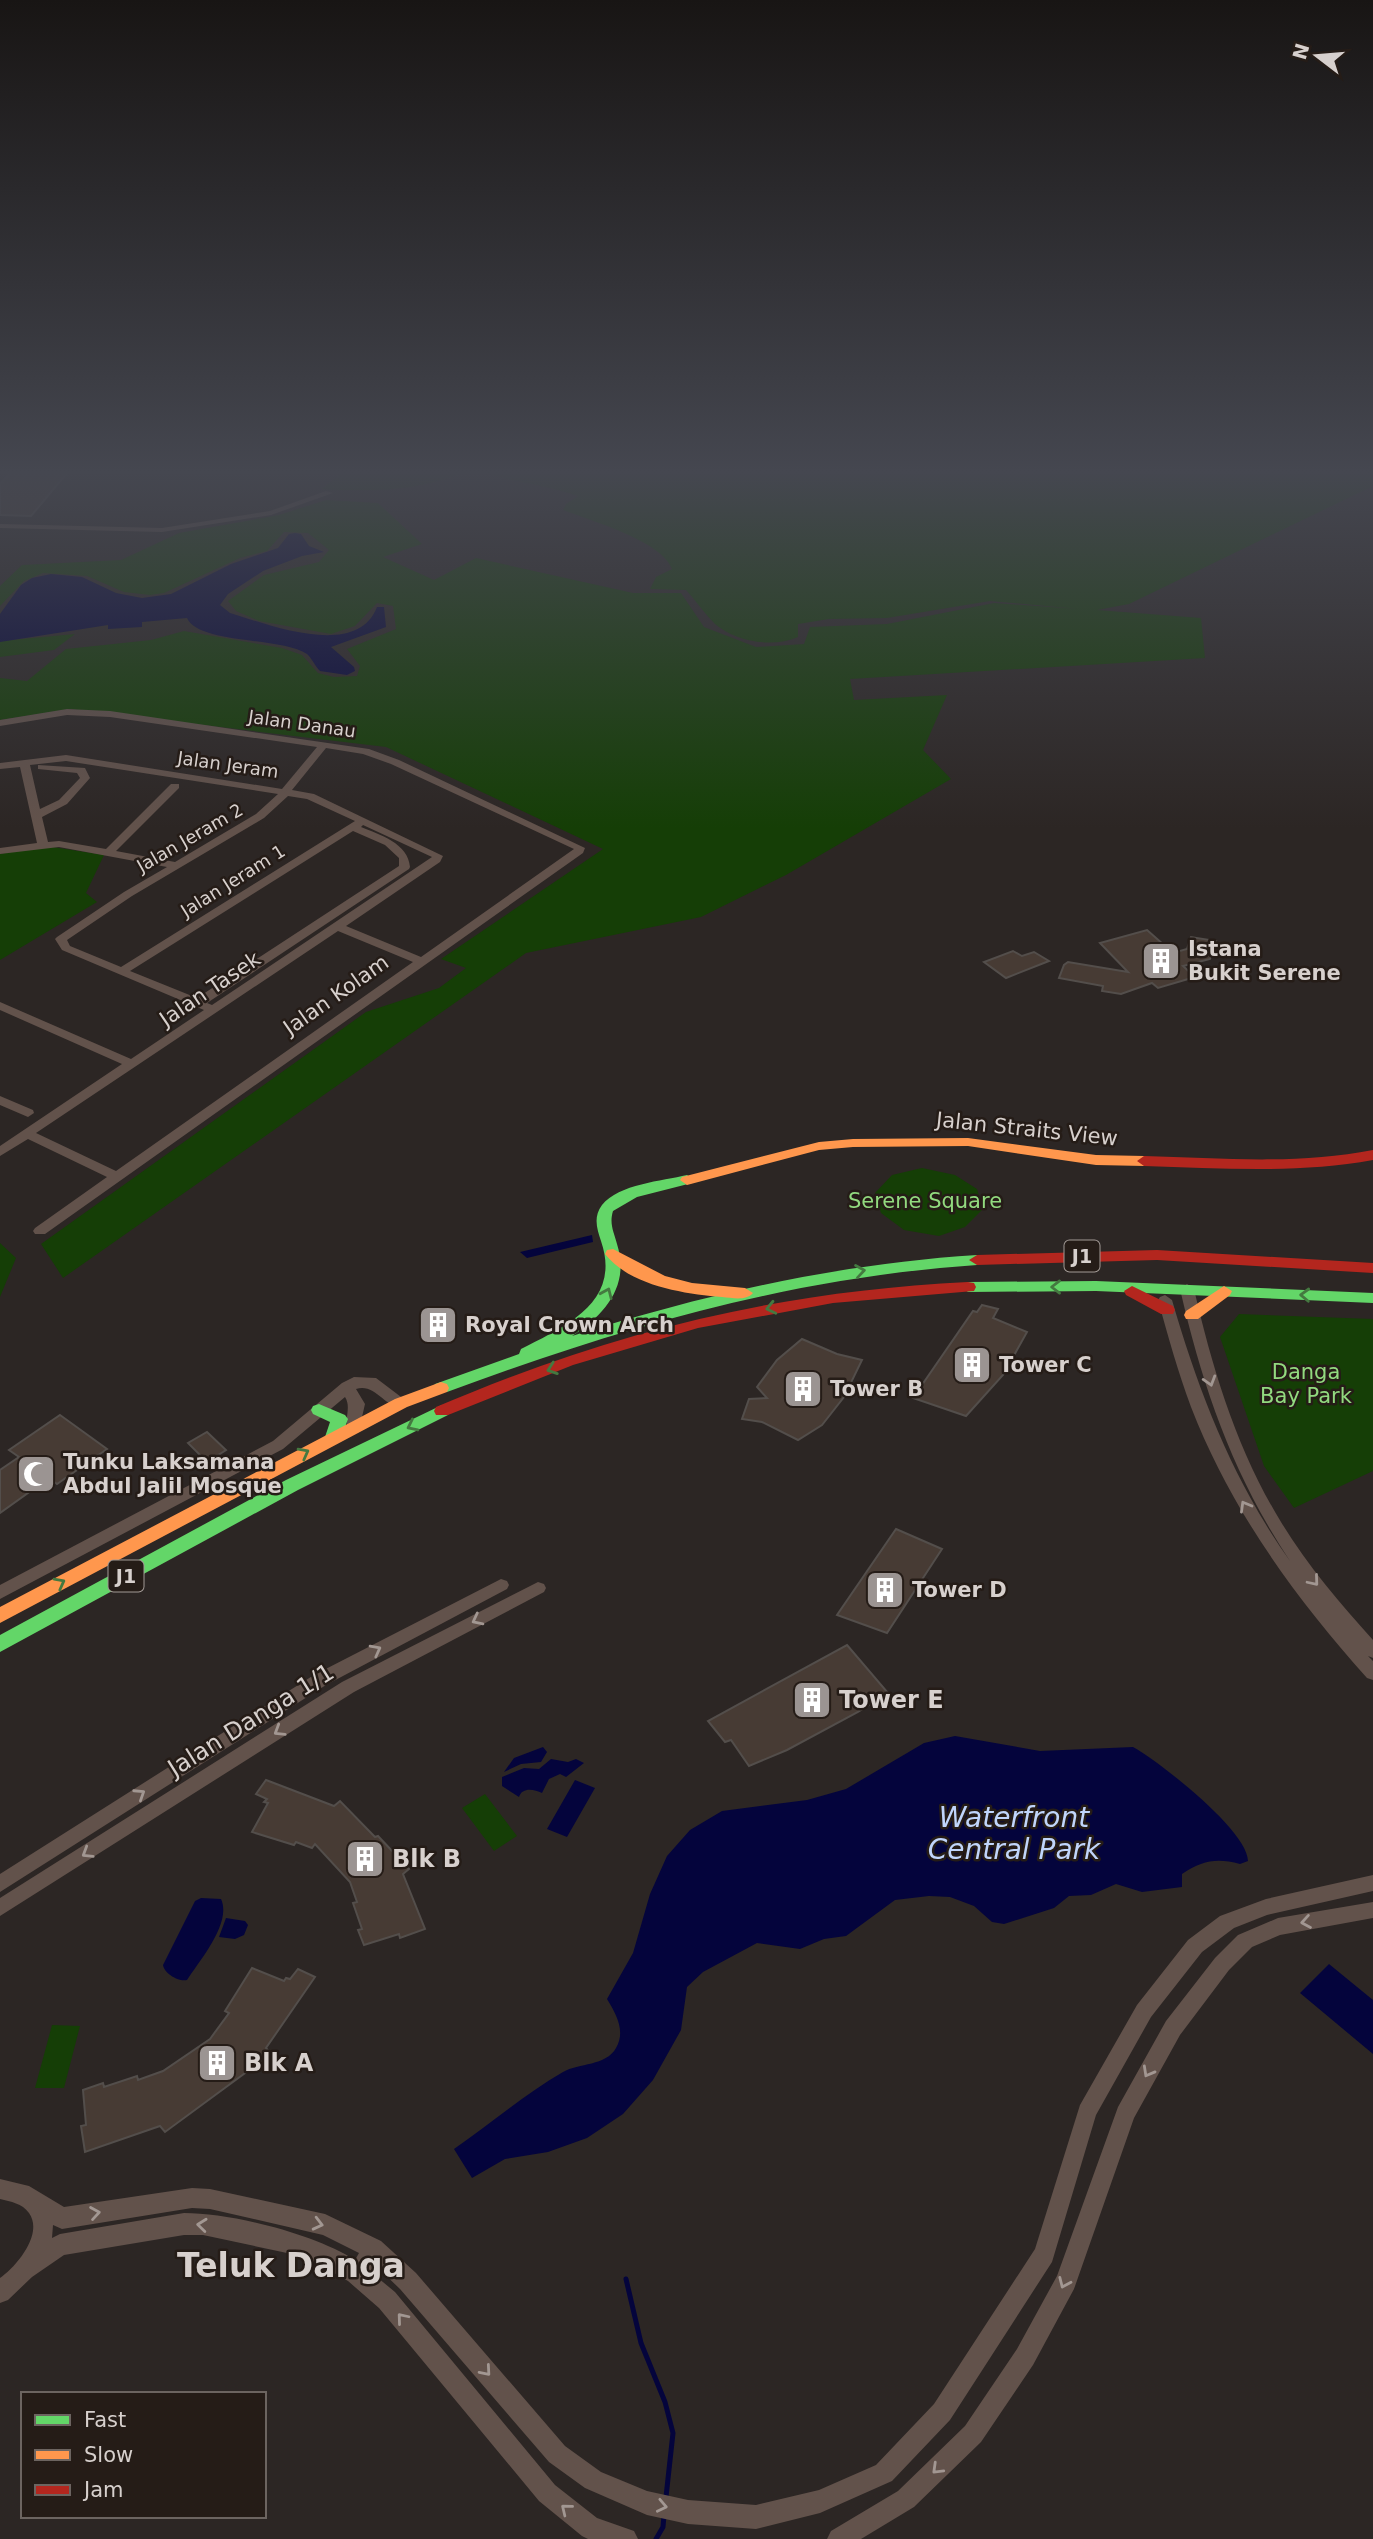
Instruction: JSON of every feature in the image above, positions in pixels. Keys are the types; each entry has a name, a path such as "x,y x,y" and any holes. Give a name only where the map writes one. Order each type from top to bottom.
{"main road":[{"name":"Jalan Straits View","path":"514,1360 569,1330 600,1306 612,1283 613,1254 603,1223 604,1214 611,1204 623,1197 819,1146 932,1140 1096,1160 1259,1163 1342,1162 1373,1154"},
{"path":"613,1254 635,1272 660,1285 749,1294"},
{"name":"J1","path":"0,1616 401,1403 514,1360 631,1323 868,1269 983,1259 1157,1255 1373,1268"},
{"path":"983,1259 1090,1264 1166,1272 1182,1280 1187,1289"},
{"path":"1162,1289 1166,1272 1179,1265 1326,1265"},
{"path":"1125,1288 1167,1310"},
{"name":"J1","path":"0,1644 351,1455 474,1396 595,1353 711,1322 820,1299 936,1289 1187,1289 1373,1297"},
{"path":"1192,1315 1224,1291"},
{"path":"319,1410 339,1419 334,1437"}],"street":[{"name":"Jalan Danau","path":"0,723 57,713 84,713 365,751 396,762 580,848"},
{"name":"Jalan Jeram 2","path":"120,972 61,944 65,934 260,816 324,745"},
{"name":"Jalan Jeram","path":"0,766 66,758 310,796 438,856"},
{"path":"37,815 62,802 82,783 85,774 75,769 25,764 43,844"},
{"path":"109,852 174,786"},
{"name":"Jalan Jeram 1","path":"120,972 365,820"},
{"name":"Jalan Tasek","path":"198,1003 405,867 404,858 389,843 353,827"},
{"path":"0,851 43,844 109,852 176,865"},
{"name":"Jalan Kolam","path":"40,1231 580,848"},
{"name":"Jalan Tasek","path":"0,1152 436,860 438,856"},
{"path":"337,926 421,961"},
{"path":"120,972 214,1010"},
{"path":"0,1006 132,1064"},
{"path":"0,1100 28,1113"},
{"path":"27,1134 115,1176"},
{"path":"1162,1289 1202,1419 1227,1476 1275,1556 1295,1583 1373,1673"},
{"path":"1187,1289 1226,1431 1256,1495 1292,1554 1373,1651"},
{"path":"0,1593 278,1445 354,1382 371,1382 401,1403"},
{"path":"347,1387 358,1404 354,1426"},
{"name":"Jalan Danga 1/1","path":"0,1884 320,1680 501,1584"},
{"name":"Jalan Danga 1/1","path":"0,1908 348,1687 538,1588"},
{"path":"0,1652 36,1625"},
{"path":"0,2189 22,2193 62,2218 192,2198 211,2199 325,2225 373,2249 408,2281 557,2454 593,2480 648,2503 688,2512 756,2517 820,2501 884,2473 942,2412 1044,2254 1087,2112 1144,2011 1195,1946 1227,1922 1266,1908 1373,1883"},
{"path":"839,2539 906,2498 973,2434 1025,2357 1066,2281 1125,2114 1173,2028 1222,1964 1245,1941 1278,1927 1373,1910"},
{"path":"29,2268 39,2250 43,2231 41,2214 32,2200"},
{"path":"0,2292 60,2245 184,2224 203,2224 314,2251 359,2275 387,2300 547,2493 590,2528 626,2539"},
{"path":"359,2275 373,2249"}],"green space":[{"path":"0,590 15,590 0,606"},
{"path":"121,590 169,590 150,595"},
{"path":"243,590 622,590 681,593 704,627 756,647 804,644 810,627 887,624 994,603 1079,609 990,601 887,618 829,619 798,624 798,637 777,642 744,639 715,624 686,590 1157,590 1129,604 1097,610 1201,618 1205,658 850,679 854,700 947,695 923,750 951,779 786,875 701,917 526,953 63,1278 41,1244 366,1012 439,988 466,968 441,959 603,849 386,747 70,709 0,720 0,678 27,681 66,649 151,640 184,631 282,648 302,655 318,673 334,677 357,676 360,666 347,649 396,629 393,606 377,603 355,626 331,634 259,621 236,611 228,601"},
{"path":"75,634 54,650 0,657 0,641"},
{"path":"46,846 104,855 86,893 97,902 0,960 0,854"},
{"name":"Serene Square","path":"922,1168 955,1175 977,1189 983,1209 965,1227 939,1236 904,1230 881,1213 875,1193 892,1175"},
{"path":"0,1243 16,1258 0,1297"},
{"name":"Danga Bay Park","path":"1239,1314 1373,1319 1373,1471 1294,1508 1264,1466 1220,1337"},
{"path":"485,1794 517,1836 494,1851 462,1808"},
{"path":"52,2025 80,2026 64,2088 35,2088"}],"water":[{"path":"17,590 111,590 142,598 178,590 233,590 220,605 230,613 310,634 351,632 366,623 377,607 384,607 386,627 331,647 354,667 355,671 347,675 320,671 307,654 295,649 207,632 194,626 187,618 142,622 142,627 108,629 108,625 0,642 0,614"},
{"path":"592,1235 593,1242 527,1258 520,1252"},
{"name":"Waterfront Central Park","path":"955,1736 1040,1751 1133,1747 1201,1798 1234,1833 1244,1848 1248,1861 1240,1864 1224,1861 1204,1863 1182,1874 1182,1887 1142,1892 1116,1884 1091,1895 1069,1896 1054,1908 1004,1924 992,1922 974,1906 950,1897 929,1896 895,1900 846,1936 824,1939 800,1949 757,1943 703,1972 687,1987 681,2030 653,2080 623,2114 587,2138 548,2152 505,2159 472,2178 454,2149 521,2099 563,2072 606,2058 616,2048 620,2029 607,1999 633,1953 650,1894 667,1856 690,1830 722,1811 807,1800 846,1789 924,1743"},
{"path":"543,1747 547,1752 541,1762 521,1764 504,1772 514,1758"},
{"path":"551,1759 568,1762 576,1759 584,1763 566,1777 560,1774 549,1779 542,1793 525,1790 519,1797 502,1786 502,1777 524,1768 539,1769"},
{"path":"575,1780 595,1788 567,1837 547,1829"},
{"path":"201,1898 221,1899 222,1919 213,1941 187,1980 180,1980 169,1974 163,1965 195,1901"},
{"path":"226,1918 245,1921 248,1925 244,1935 235,1939 219,1937"},
{"path":"1329,1964 1373,2000 1373,2054 1300,1993"}],"building":[{"name":"Istana Bukit Serene","path":"1147,930 1173,953 1187,949 1191,937 1216,941 1210,959 1183,966 1195,977 1158,988 1152,983 1121,994 1102,991 1103,986 1059,978 1068,962 1128,972 1100,943"},
{"path":"1013,951 1022,956 1034,952 1049,961 1006,978 984,962"},
{"name":"Tower C","path":"982,1305 998,1309 993,1318 1027,1332 1003,1375 966,1416 913,1398 973,1311 977,1312"},
{"name":"Tower B","path":"802,1339 837,1354 862,1360 844,1397 822,1425 798,1440 762,1422 742,1419 749,1399 767,1398 757,1387 777,1360"},
{"name":"Tunku Laksamana Abdul Jalil Mosque","path":"60,1415 107,1449 57,1484 49,1478 0,1513 0,1470 19,1457 9,1450"},
{"path":"207,1432 226,1450 207,1462 188,1443"},
{"name":"Tower D","path":"896,1529 942,1549 887,1633 837,1615"},
{"name":"Tower E","path":"847,1645 888,1693 858,1712 787,1750 749,1766 731,1740 725,1742 708,1721"},
{"name":"Blk B","path":"266,1780 334,1806 340,1801 375,1837 378,1836 409,1869 403,1874 425,1929 400,1938 399,1934 364,1945 358,1930 362,1929 353,1903 357,1902 350,1882 315,1844 312,1848 296,1842 294,1845 252,1832 268,1803 264,1802 267,1799 256,1794"},
{"name":"Blk A","path":"252,1968 284,1981 286,1978 290,1979 298,1969 315,1977 266,2048 271,2054 165,2132 160,2126 85,2152 81,2126 86,2125 83,2090 103,2083 104,2087 137,2076 138,2080 163,2071 210,2039 229,2013 225,2011"}],"waterway":[{"path":"626,2279 641,2343 665,2402 673,2433 666,2497"},
{"path":"656,2539 663,2527 664,2515"}],"traffic: fast":[{"path":"527,1353 577,1325 604,1300 612,1284 614,1266 603,1222 607,1209 621,1198 632,1194 687,1180"},
{"path":"441,1388 636,1322 774,1286 911,1264 977,1260"},
{"path":"968,1287 1096,1286 1373,1298"},
{"path":"319,1410 339,1419 334,1437"},
{"path":"0,1644 292,1485 442,1411"}],"traffic: slow":[{"path":"687,1180 819,1146 853,1143 968,1142 1096,1160 1144,1161"},
{"path":"613,1254 643,1274 675,1285 745,1293"},
{"path":"1192,1315 1224,1291"},
{"path":"0,1616 401,1403 441,1388"}],"traffic: jam":[{"path":"1144,1161 1288,1165 1373,1155"},
{"path":"977,1260 1157,1255 1373,1268"},
{"path":"442,1411 567,1361 698,1323 765,1308 833,1298 900,1290 968,1287"},
{"path":"1132,1291 1167,1310"}],"place":[{"name":"Istana Bukit Serene","path":"1161,961"},
{"name":"Royal Crown Arch","path":"438,1325"},
{"name":"Tower C","path":"972,1365"},
{"name":"Tower B","path":"803,1389"},
{"name":"Tunku Laksamana Abdul Jalil Mosque","path":"36,1474"},
{"name":"Tower D","path":"885,1590"},
{"name":"Tower E","path":"812,1700"},
{"name":"Blk B","path":"365,1859"},
{"name":"Blk A","path":"217,2063"}],"district":[{"name":"Teluk Danga","path":"291,2265"}]}
